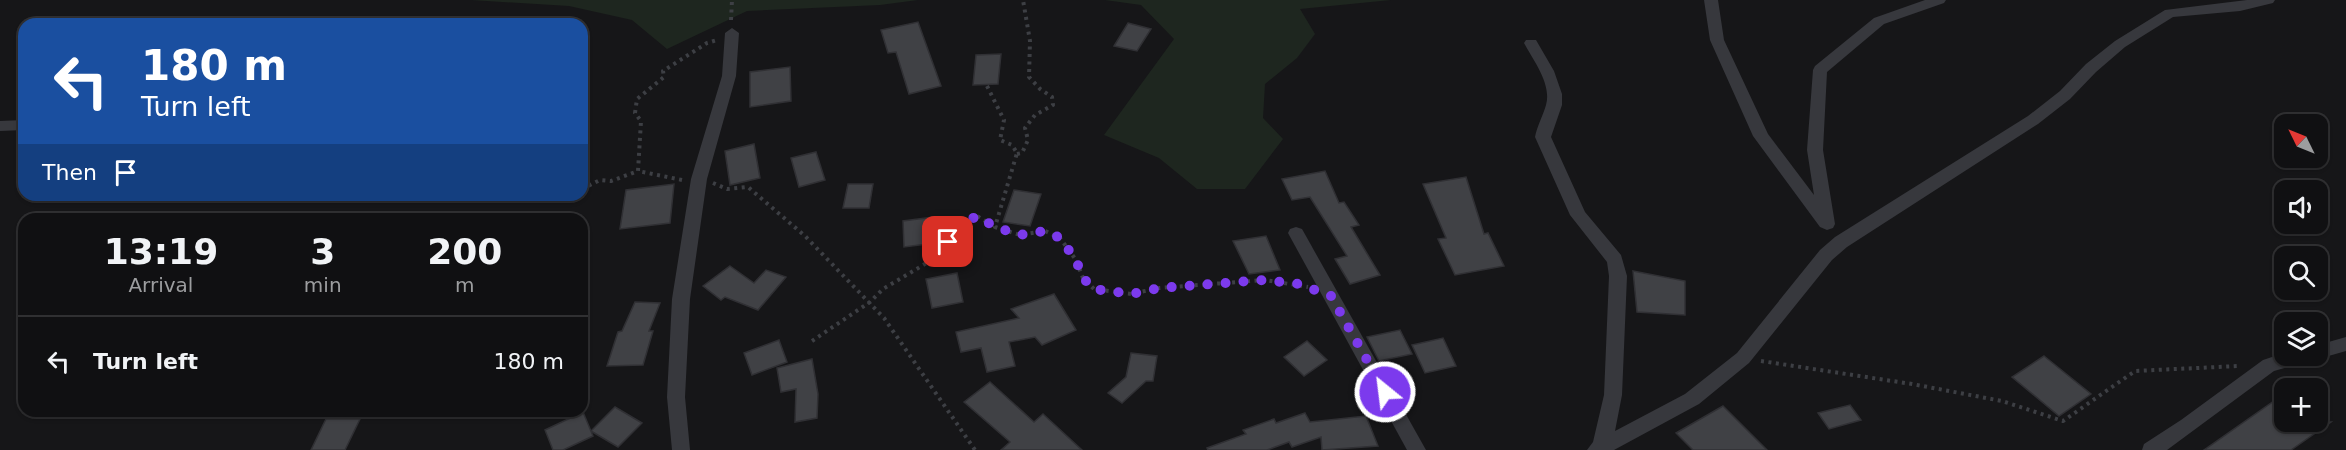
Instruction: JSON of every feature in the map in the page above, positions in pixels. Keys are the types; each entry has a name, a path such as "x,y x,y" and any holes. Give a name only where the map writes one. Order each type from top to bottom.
{"street":[{"path":"1711,0 1717,40 1761,136 1841,242"},
{"path":"1827,224 1815,150 1820,70 1879,21 1939,0"},
{"path":"1599,448 1692,399 1743,358 1826,255 1841,242 2033,120 2065,95 2091,68 2120,44 2173,6 2240,6 2268,0"},
{"path":"681,450 676,397 681,299 699,179 729,76 732,33"},
{"path":"1531,43 1555,88 1555,100 1544,128 1543,137 1578,215 1588,229 1612,253 1617,268 1612,396 1599,448"},
{"path":"0,126 18,125"},
{"path":"1296,233 1417,450"},
{"path":"2328,349 2346,344"},
{"path":"2151,450 2274,364"}],"path":[{"path":"638,171 640,151 638,134 641,121 635,112 637,99 664,77 663,71 707,43 732,33 732,0"},
{"path":"995,227 1017,155 1022,153 1028,140 1025,128 1035,115 1053,105 1052,98 1029,76 1030,41 1023,0"},
{"path":"987,86 1004,120 1000,140 1011,145 1017,155"},
{"path":"588,186 600,180 611,180 638,171 681,180 699,179 727,189 748,187 805,236 884,318 975,450"},
{"path":"812,340 870,302 883,289 935,258 960,225 977,216 995,227 1020,235 1045,231 1060,238 1076,260 1083,278 1094,289 1131,294 1160,288 1264,280 1299,284 1331,296"},
{"path":"1743,358 1912,384 2002,401 2063,421 2135,371 2269,365"}],"shaded area":[{"path":"471,0 918,0 880,5 747,11 667,49 632,20 569,6"},
{"path":"1105,0 1391,0 1300,9 1315,34 1297,58 1265,84 1263,118 1283,139 1245,189 1197,189 1159,158 1104,135 1174,39 1141,5"}],"building":[{"path":"918,22 941,86 909,94 896,52 888,53 881,30"},
{"path":"1128,23 1151,29 1137,51 1114,46"},
{"path":"1001,54 998,84 973,85 976,55"},
{"path":"790,67 791,101 750,107 750,72"},
{"path":"754,144 760,178 730,185 725,151"},
{"path":"816,152 825,180 799,187 791,158"},
{"path":"1325,171 1339,203 1344,202 1359,225 1351,227 1380,275 1350,284 1335,259 1347,256 1310,197 1292,200 1282,179"},
{"path":"1466,177 1484,234 1488,233 1504,266 1455,275 1438,239 1446,238 1423,184"},
{"path":"674,184 670,223 620,229 626,190"},
{"path":"848,184 873,184 869,208 843,208"},
{"path":"1014,190 1041,194 1030,226 1003,222"},
{"path":"933,217 935,243 904,247 903,221"},
{"path":"1266,236 1280,270 1249,274 1233,241"},
{"path":"730,266 754,283 766,270 786,277 758,310 725,297 721,300 703,286"},
{"path":"1633,271 1685,281 1685,315 1637,312"},
{"path":"957,273 963,302 932,308 926,279"},
{"path":"1054,294 1076,330 1042,345 1035,337 1009,342 1015,366 987,372 981,348 961,352 956,332 1019,318 1011,309"},
{"path":"635,302 660,303 649,331 653,331 643,365 607,366 618,332 622,331"},
{"path":"1400,330 1412,354 1379,361 1367,337"},
{"path":"1443,338 1456,366 1425,373 1412,345"},
{"path":"779,340 787,362 752,375 744,353"},
{"path":"1307,341 1327,360 1304,376 1284,357"},
{"path":"1131,353 1157,356 1153,381 1146,381 1122,403 1108,393 1126,377"},
{"path":"2044,356 2091,394 2059,416 2012,377"},
{"path":"812,359 818,394 817,418 795,422 796,389 781,392 777,368"},
{"path":"990,382 1034,422 1043,414 1082,450 1001,450 1010,442 964,402"},
{"path":"2274,401 2274,432 2317,432 2291,450 2204,450"},
{"path":"1850,405 1861,420 1829,429 1818,413"},
{"path":"1723,406 1767,450 1693,450 1676,433"},
{"path":"615,407 642,423 618,447 591,431"},
{"path":"1305,413 1310,422 1366,416 1378,446 1322,450 1321,437 1292,447 1289,442 1267,450 1208,450 1207,448 1246,434 1243,430 1274,419 1276,423"},
{"path":"572,417 585,417 593,436 563,450 553,450 545,430"},
{"path":"326,419 360,419 345,450 311,450"}],"route":[{"path":"948,242 960,225 977,216 995,227 1020,235 1045,231 1060,238 1076,260 1083,278 1094,289 1131,294 1160,288 1264,280 1299,284 1331,296 1385,392"}]}
